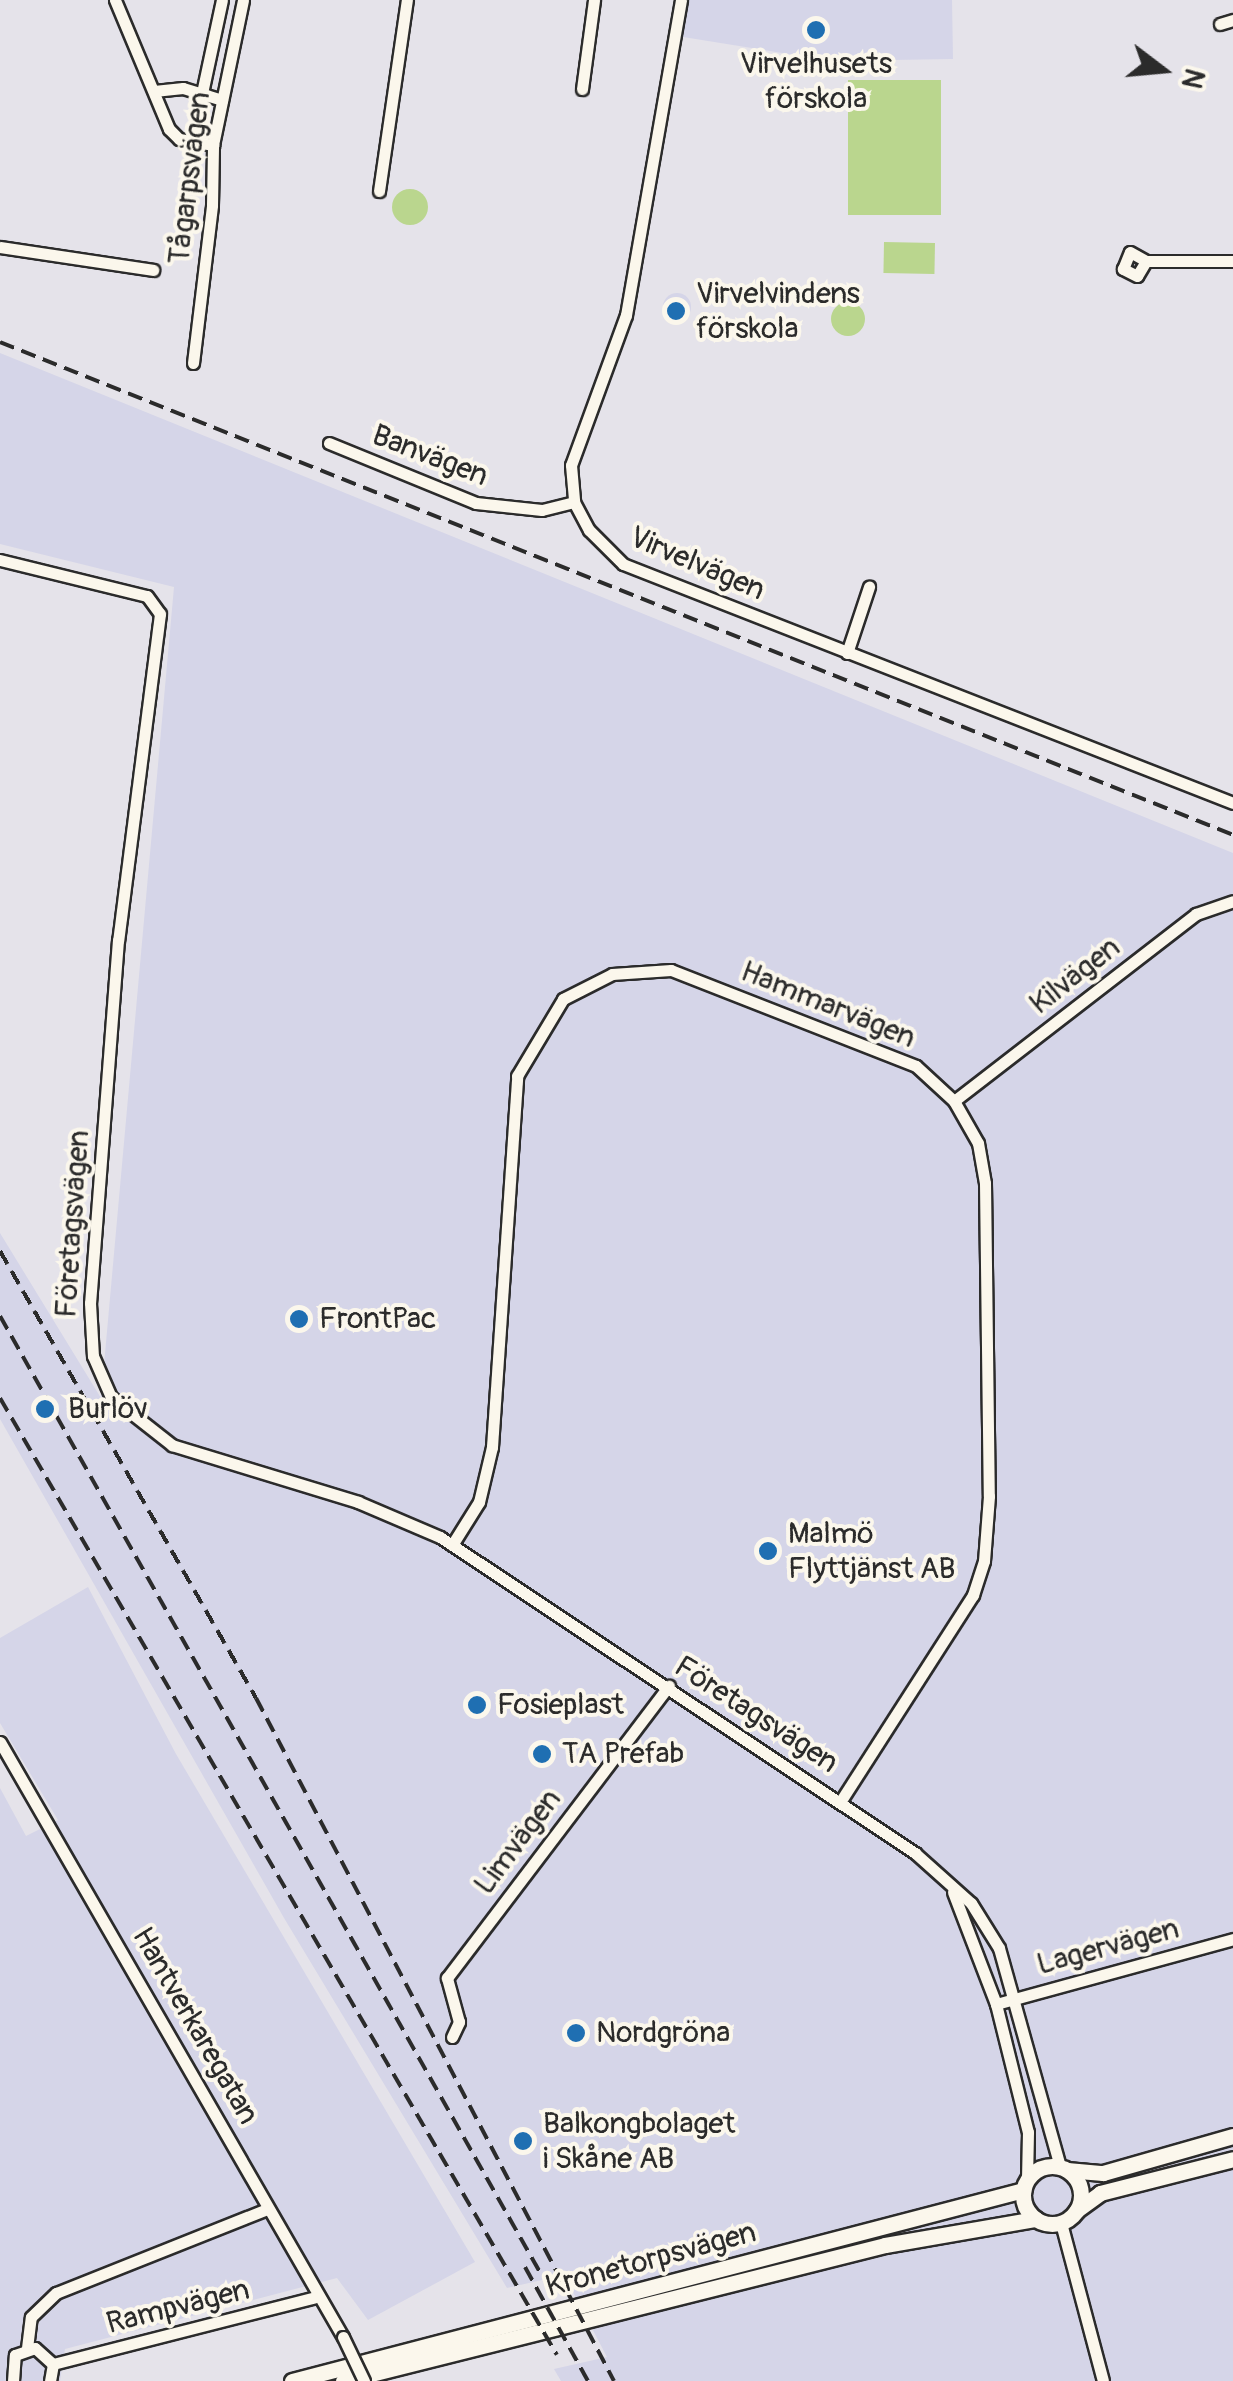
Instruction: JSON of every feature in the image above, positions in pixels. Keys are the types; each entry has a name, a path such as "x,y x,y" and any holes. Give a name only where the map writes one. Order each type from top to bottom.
{"main road":[{"path":"1233,2136 1102,2173 1063,2168 1036,2171 1025,2185 1036,2220 1061,2223 1100,2193 1233,2159"},
{"path":"1063,2168 1080,2188 1076,2210"},
{"name":"Kronetorpsvägen","path":"292,2381 1025,2185"},
{"name":"Kronetorpsvägen","path":"343,2381 885,2244 1036,2220"}],"street":[{"path":"115,0 179,139 212,145"},
{"name":"Tågarpsvägen","path":"202,93 222,0"},
{"name":"Tågarpsvägen","path":"192,363 212,206 212,145 243,0"},
{"path":"379,191 407,0"},
{"path":"582,89 594,0"},
{"path":"574,502 576,439 626,315 638,263 669,39 681,0"},
{"path":"1220,24 1233,20"},
{"path":"154,91 202,93 222,100"},
{"path":"0,247 153,270"},
{"path":"1146,261 1233,260"},
{"name":"Banvägen","path":"329,443 476,504 542,510 574,502"},
{"name":"Virvelvägen","path":"574,502 589,530 623,564 1233,803"},
{"name":"Företagsvägen","path":"0,560 134,592 156,603 160,614 118,940 90,1303 101,1380 126,1414 172,1445 358,1502 452,1545 841,1801 946,1880 982,1916 1014,1997 1063,2168"},
{"path":"847,654 869,587"},
{"name":"Kilvägen","path":"954,1101 1196,914 1233,901"},
{"name":"Hammarvägen","path":"452,1545 478,1502 492,1448 516,1076 563,999 612,974 671,970 916,1066 954,1101 978,1143 985,1183 989,1496 984,1561 972,1595 841,1801"},
{"name":"Limvägen","path":"452,2038 459,2022 447,1978 669,1686"},
{"name":"Hantverkaregatan","path":"0,1742 220,2114 267,2208 315,2297 343,2337 364,2381"},
{"name":"Företagsvägen","path":"946,1880 969,1924 996,2004 1028,2132 1025,2185"},
{"name":"Lagervägen","path":"996,2004 1233,1939"},
{"path":"13,2381 12,2360 26,2348 38,2304 63,2289 267,2208"},
{"path":"1061,2223 1103,2381"},
{"name":"Rampvägen","path":"53,2364 315,2297"},
{"path":"26,2348 43,2351 53,2364 50,2381"}],"shaded area":[{"name":"Virvelhusets förskola","path":"685,0 952,0 953,59 832,61 677,36"},
{"name":"Virvelvindens förskola","path":"677,293 687,297 691,307 687,317 677,321 667,317 663,307 667,297"},
{"path":"0,353 1233,853 1233,2381 561,2381 554,2369 607,2357 564,2275 507,2288 284,1918 0,1419 0,1233 101,1398 174,587 0,544"},
{"path":"88,1587 176,1754 475,2262 368,2320 337,2278 65,2349 60,2381 0,2381 0,1788 26,1836 58,1820 0,1723 0,1638"}],"green space":[{"path":"848,80 941,80 941,215 848,215"},
{"path":"410,189 423,194 428,207 423,220 410,225 397,220 392,207 397,194"},
{"path":"884,242 935,243 934,274 883,273"},
{"path":"848,302 860,307 865,319 860,331 848,336 836,331 831,319 836,307"}],"railway":[{"path":"0,342 1233,835"},
{"path":"0,1251 256,1698 614,2381"},
{"path":"0,1316 542,2276"},
{"path":"0,1398 557,2355"},
{"path":"525,2267 588,2381"}],"place":[{"name":"Virvelhusets förskola","path":"816,30"},
{"name":"Virvelvindens förskola","path":"676,311"},
{"name":"FrontPac","path":"299,1319"},
{"name":"Burlöv","path":"45,1409"},
{"name":"Malmö Flyttjänst AB","path":"768,1551"},
{"name":"Fosieplast","path":"477,1705"},
{"name":"TA Prefab","path":"542,1754"},
{"name":"Nordgröna","path":"576,2033"},
{"name":"Balkongbolaget i Skåne AB","path":"523,2141"}]}
